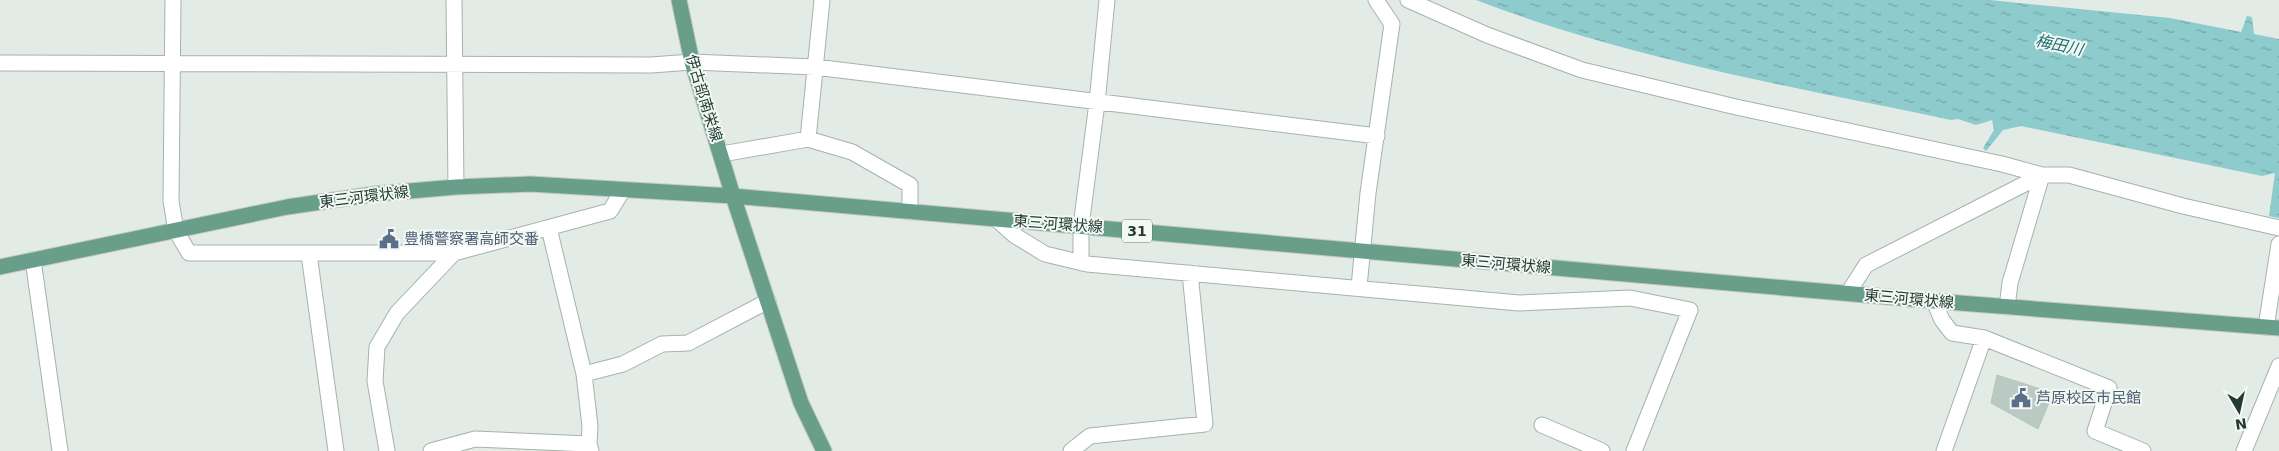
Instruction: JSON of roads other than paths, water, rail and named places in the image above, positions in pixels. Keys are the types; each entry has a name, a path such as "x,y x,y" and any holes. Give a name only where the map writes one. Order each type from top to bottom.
{"main road":[{"name":"伊古部南栄線","path":"679,0 692,62 722,154 733,196"},
{"name":"東三河環状線","path":"0,268 287,207 375,194 456,187 530,184 733,196 1934,301 2273,327"},
{"path":"733,196 801,403 824,451"}],"street":[{"path":"173,0 171,201 176,231 189,253 454,253 610,211 623,190"},
{"path":"454,0 456,187"},
{"path":"808,139 822,0"},
{"path":"1081,263 1081,226 1097,103 1107,0"},
{"path":"1359,287 1364,252 1368,193 1392,24 1376,0"},
{"path":"1408,0 1487,35 1582,70 1736,107 2002,164 2042,175 2069,175 2183,206 2279,228"},
{"path":"0,63 651,65 692,62 815,67 1376,136"},
{"path":"722,154 808,139 852,152 910,185 910,212"},
{"path":"1848,293 1866,265 2042,175"},
{"path":"2007,307 2010,283 2042,175"},
{"path":"996,220 1014,236 1045,254 1081,263 1519,303 1630,298 1690,310 1634,451"},
{"path":"431,451 475,440 590,447 590,426 584,374 549,228"},
{"path":"2273,327 2279,244"},
{"path":"387,451 375,381 377,348 397,313 454,253"},
{"path":"309,254 336,451"},
{"path":"32,260 60,451"},
{"path":"1071,451 1090,436 1205,424 1190,273"},
{"path":"584,374 624,364 662,344 688,343 768,301"},
{"path":"1934,301 1942,320 1952,333 1984,338 2109,388 2095,431 2143,451"},
{"path":"1944,451 1984,338"},
{"path":"2244,451 2279,366"},
{"path":"1542,425 1602,451"}],"water":[{"name":"梅田川","path":"1476,0 1990,0 2170,18 2241,32 2247,16 2252,17 2254,34 2279,39 2279,218 2269,216 2275,173 2262,176 2021,126 2003,130 1986,151 1983,148 1994,130 1992,120 1976,125 1958,119 1951,120 1771,83 1591,39"}],"place":[{"name":"豊橋警察署高師交番","path":"389,239"},
{"name":"芦原校区市民館","path":"2021,398"}]}
